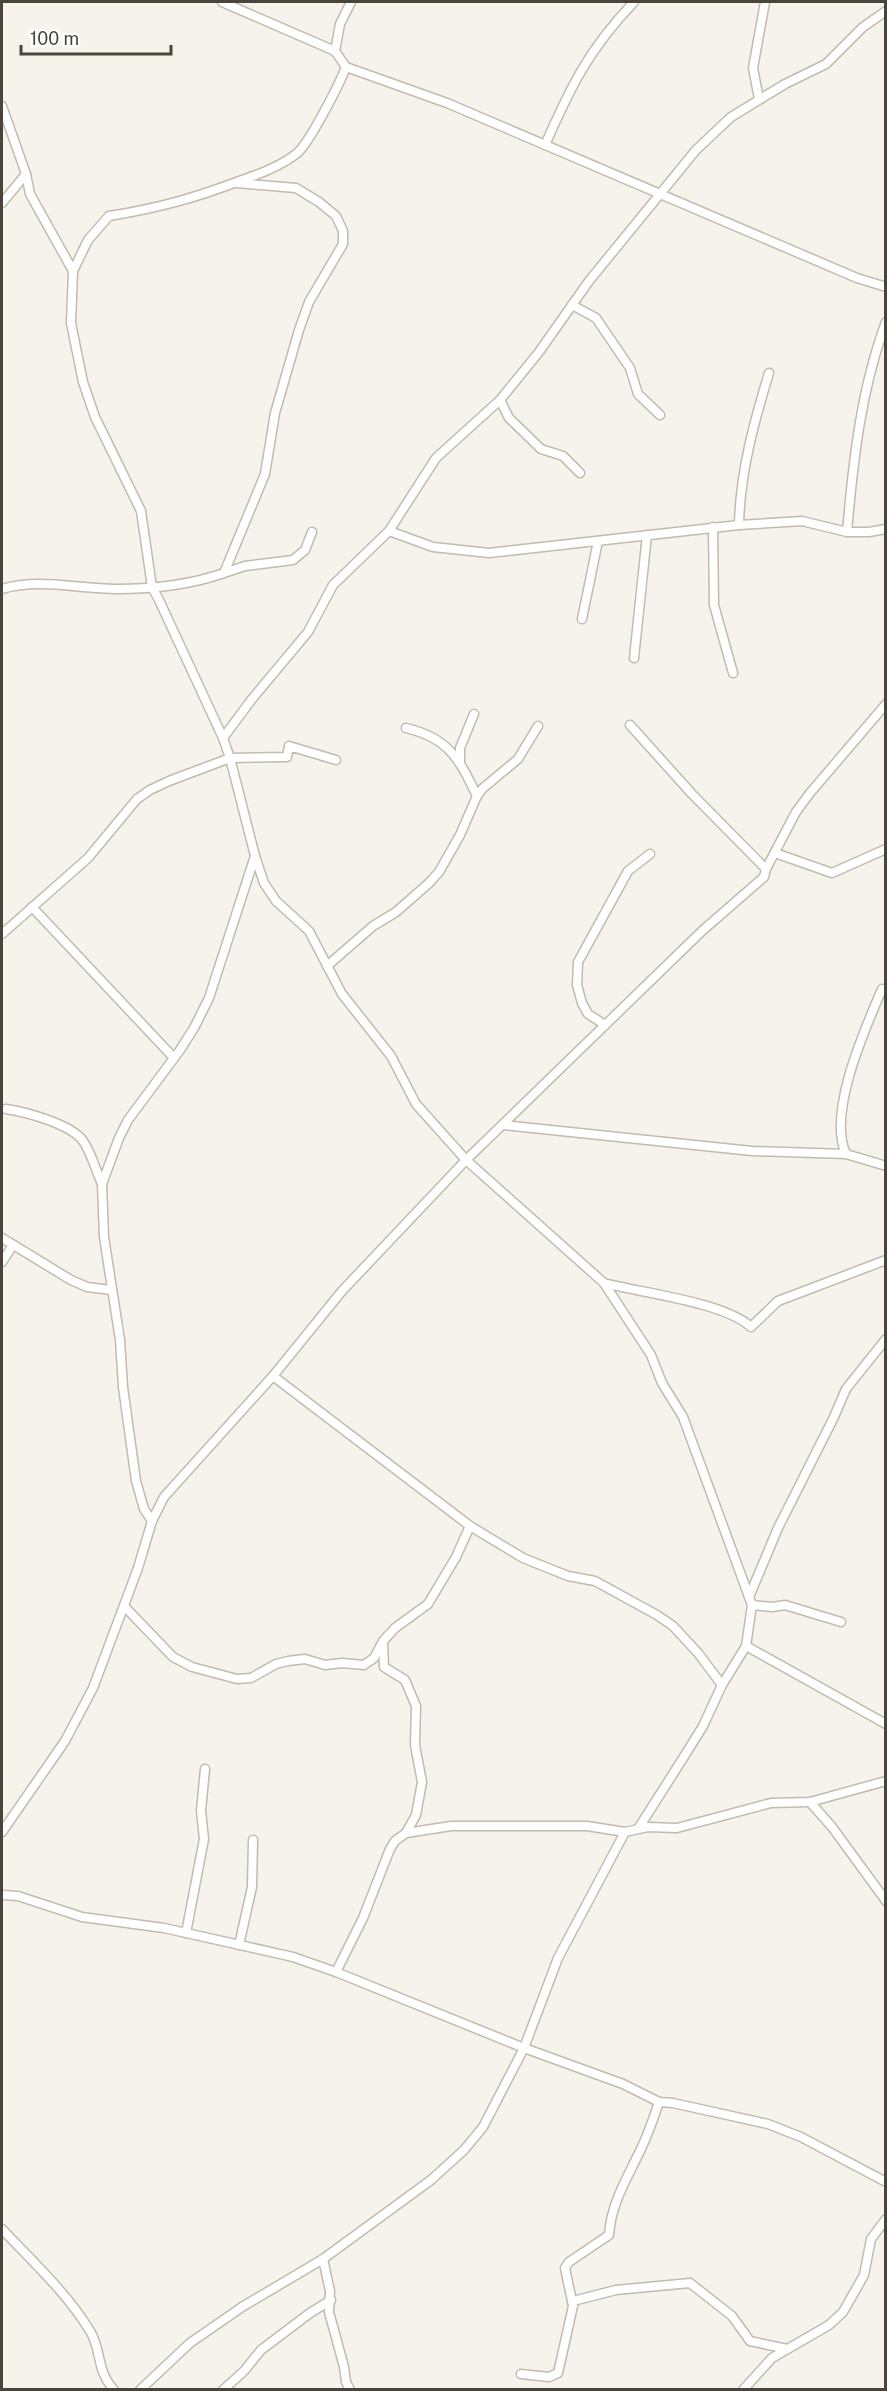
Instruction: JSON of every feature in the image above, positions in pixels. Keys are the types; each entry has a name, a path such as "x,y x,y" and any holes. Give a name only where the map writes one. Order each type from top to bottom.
{"street":[{"path":"222,2 334,51 346,67 447,103 885,288"},
{"path":"334,51 340,24 351,2"},
{"path":"546,145 570,88 590,55 610,27 634,2"},
{"path":"759,99 753,68 765,2"},
{"path":"223,738 308,632 333,585 389,531 436,458 500,400 539,352 589,281 696,150 731,117 759,99 826,64 863,27 885,11"},
{"path":"346,67 338,88 298,153 259,174 174,204 109,216 88,240 73,271 71,323 83,382 95,417 141,511 152,587 223,738 264,883 276,901 309,931 342,994 392,1056 416,1104 466,1160 604,1283 651,1355 662,1383 683,1416 750,1601"},
{"path":"2,106 26,174 30,194 73,271"},
{"path":"2,204 26,174"},
{"path":"224,573 265,474 275,413 299,330 316,289 343,244 343,231 336,216 296,188 236,183"},
{"path":"572,305 596,318 630,368 638,394 660,415"},
{"path":"847,532 853,465 870,369 885,322"},
{"path":"739,525 740,491 758,408 769,373"},
{"path":"500,400 509,418 541,448 563,456 580,474"},
{"path":"389,531 433,547 489,553 713,527 802,521 847,532 885,530"},
{"path":"713,527 714,605 733,673"},
{"path":"2,589 48,584 115,589 198,581 245,566 293,560 305,550 312,532"},
{"path":"634,658 647,535"},
{"path":"582,619 598,542"},
{"path":"2,1832 65,1741 93,1688 138,1568 152,1521 164,1497 273,1376 342,1291 466,1160 702,931 764,878 766,869 796,812 885,704"},
{"path":"460,762 460,748 474,714"},
{"path":"630,725 692,794 766,869"},
{"path":"327,966 373,926 396,912 439,872 460,835 477,796 482,789 518,759 538,726"},
{"path":"406,728 426,733 444,745 460,762 477,796"},
{"path":"2,934 88,858 137,799 169,781 230,758 286,757 289,746 336,760"},
{"path":"775,854 832,873 885,849"},
{"path":"605,1025 588,1014 582,1003 577,986 578,962 628,871 650,854"},
{"path":"102,1184 118,1138 128,1120 194,1028 209,998 255,856"},
{"path":"32,907 174,1058"},
{"path":"846,1154 841,1143 839,1124 845,1093 867,1024 882,989"},
{"path":"6,1109 25,1112 77,1135 84,1142 102,1184 104,1237 120,1340 123,1387 136,1481 144,1509 152,1521"},
{"path":"504,1125 752,1151 846,1154 885,1166"},
{"path":"2,1238 70,1280 87,1287 111,1290"},
{"path":"2,1262 13,1245"},
{"path":"604,1283 722,1310 742,1318 751,1327 778,1301 885,1260"},
{"path":"638,1829 703,1725 722,1685 746,1646 750,1601 778,1528 846,1389 885,1339"},
{"path":"273,1376 470,1526 523,1558 568,1575 595,1581 643,1605 673,1626 698,1653 722,1685"},
{"path":"124,1606 173,1657 192,1667 237,1679 251,1678 276,1664 305,1659 325,1665 342,1663 364,1665 374,1658 383,1641 395,1628 428,1604 456,1557 470,1526"},
{"path":"750,1601 772,1607 785,1605 841,1622"},
{"path":"383,1641 384,1667 405,1680 416,1706 416,1745 422,1782 416,1815 406,1833"},
{"path":"746,1646 885,1724"},
{"path":"186,1933 204,1839 201,1811 205,1769"},
{"path":"336,1972 363,1918 390,1849 395,1841 406,1833 433,1827 469,1825 587,1826 625,1832 648,1827 678,1828 771,1803 810,1802 885,1781"},
{"path":"810,1802 832,1827 885,1901"},
{"path":"140,2390 190,2343 242,2307 323,2259 431,2180 464,2151 483,2127 524,2048 558,1958 625,1832"},
{"path":"238,1946 252,1887 253,1840"},
{"path":"2,1894 18,1896 82,1917 164,1928 293,1957 336,1972 524,2048 623,2084 659,2102 768,2124 801,2137 885,2182"},
{"path":"521,2374 549,2377 558,2373 573,2301 565,2268 569,2262 609,2235 610,2218 625,2178 639,2154 659,2102"},
{"path":"743,2390 772,2358 829,2325 843,2312 864,2275 871,2239 885,2219"},
{"path":"2,2229 45,2275 82,2320 96,2344 100,2367 114,2390"},
{"path":"323,2259 331,2300 329,2312 350,2390"},
{"path":"573,2301 616,2290 690,2283 732,2316 750,2340 787,2349"},
{"path":"223,2390 244,2371 261,2350 331,2300"}]}
